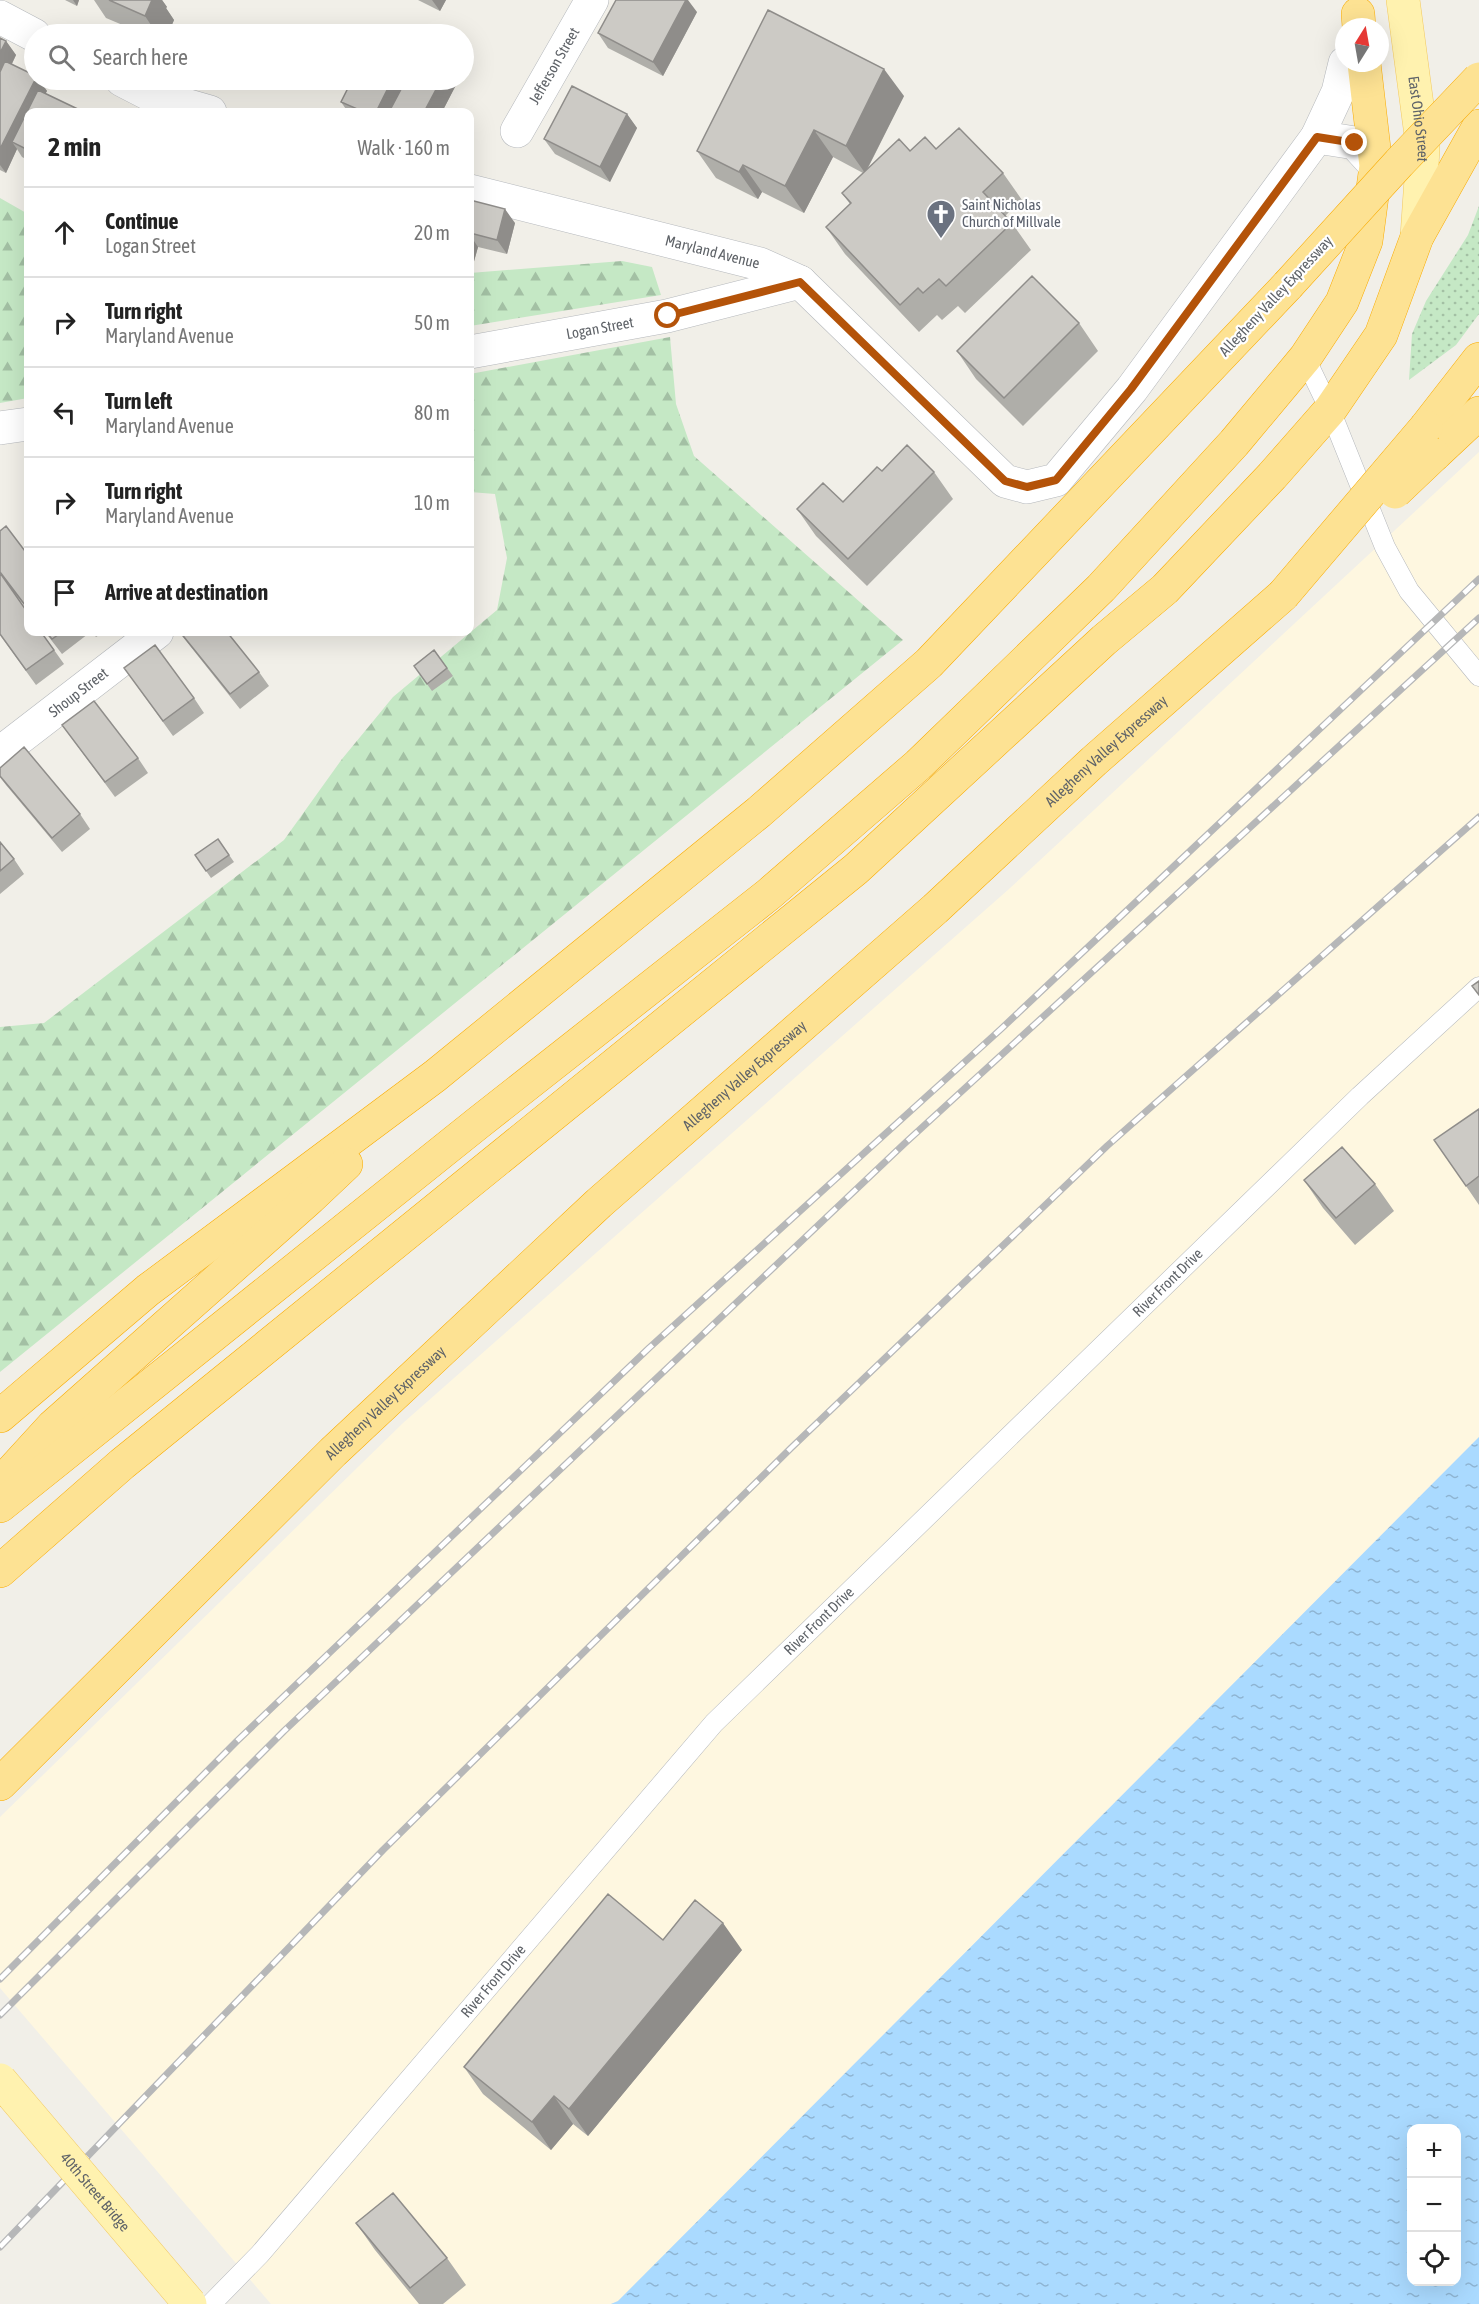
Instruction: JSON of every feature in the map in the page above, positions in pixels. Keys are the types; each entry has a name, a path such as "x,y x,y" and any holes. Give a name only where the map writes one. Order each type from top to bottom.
{"highway":[{"path":"0,1506 769,894 918,765 1101,588 1234,443 1305,358 1342,302 1366,241 1376,166 1365,72"},
{"name":"Allegheny Valley Expressway","path":"0,1416 148,1290 435,1077 759,812 929,663 1288,285 1479,79"},
{"path":"0,1571 122,1464 856,869 1104,640 1165,589 1272,476 1330,410 1381,335 1417,237 1472,134 1479,126"},
{"name":"Allegheny Valley Expressway","path":"0,1784 333,1452 599,1203 935,909 1094,761 1283,595 1430,441 1479,359"},
{"path":"1430,441 1479,413"},
{"path":"0,1484 53,1426 310,1198 435,1077"}],"main road":[{"name":"East Ohio Street","path":"1404,0 1423,150 1417,237"},
{"name":"40th Street Bridge","path":"0,2080 190,2304"}],"street":[{"name":"Jefferson Street","path":"517,131 592,0"},
{"path":"0,17 24,30"},
{"name":"Maryland Avenue","path":"474,192 760,264 800,282 1005,481 1027,487 1056,480 1131,389 1317,137 1338,92 1343,72"},
{"path":"142,90 196,108"},
{"path":"1317,137 1355,143 1376,166"},
{"name":"Logan Street","path":"474,351 668,316 800,282"},
{"path":"0,428 24,425"},
{"name":"Shoup Street","path":"0,753 152,636"}],"lane":[{"path":"1305,358 1330,410 1385,547 1409,591 1479,676"},
{"name":"River Front Drive","path":"211,2304 260,2254 714,1723 1360,1096 1479,987"}],"shaded area":[{"path":"1479,452 1479,1437 618,2301 611,2304 271,2304 0,1988 0,1817 403,1423 1009,889"}],"green space":[{"path":"0,198 24,212 24,399 0,403"},
{"path":"1479,206 1479,314 1456,345 1409,380 1412,334 1426,301 1468,235"},
{"path":"622,261 652,267 661,295 474,325 474,273"},
{"path":"670,337 676,404 694,456 903,640 0,1372 0,1027 44,1023 284,840 342,759 393,697 466,636 474,636 474,629 497,610 507,558 495,494 474,492 474,373"}],"water":[{"path":"1479,1437 1479,2304 611,2304 618,2301"}],"building":[{"path":"109,0 152,0 145,16"},
{"path":"616,0 686,0 653,62 598,33"},
{"path":"768,10 884,69 846,146 814,130 785,186 743,165 739,172 697,151"},
{"path":"0,38 6,41 0,53"},
{"path":"5,61 24,70 24,90 30,90 0,149 0,72"},
{"path":"572,86 627,114 600,167 544,139"},
{"path":"38,90 76,108 29,108"},
{"path":"347,90 387,90 378,108 355,108 341,102"},
{"path":"401,90 436,90 426,108 391,108"},
{"path":"24,118 24,148 12,142"},
{"name":"Saint Nicholas Church of Millvale","path":"959,128 1003,173 983,192 1012,223 946,286 939,279 923,293 918,288 900,305 826,227 851,203 842,193 899,139 910,151 925,137 936,149"},
{"path":"474,201 505,209 497,240 474,234"},
{"path":"1032,276 1079,323 1004,398 957,351"},
{"path":"907,445 934,472 848,559 797,509 823,483 843,502 877,467 882,471"},
{"path":"6,526 24,550 24,604 0,572 0,531"},
{"path":"0,573 24,607 24,636 44,636 54,650 26,670 0,634"},
{"path":"183,636 230,636 259,672 230,694"},
{"path":"155,645 194,698 163,721 124,668"},
{"path":"434,650 447,668 427,684 414,666"},
{"path":"94,701 138,758 105,782 62,725"},
{"path":"24,747 80,814 52,838 0,776 0,768"},
{"path":"218,839 229,855 206,871 195,855"},
{"path":"0,842 14,859 0,871"},
{"path":"1479,981 1479,995 1472,986"},
{"path":"1479,1109 1479,1176 1466,1186 1434,1140"},
{"path":"1342,1147 1375,1184 1336,1218 1304,1180"},
{"path":"608,1894 663,1940 695,1900 723,1923 569,2109 554,2096 532,2122 464,2067"},
{"path":"393,2193 447,2258 410,2288 356,2223"}],"railway":[{"path":"0,1979 237,1741 649,1348 1001,1029 1479,579"},
{"path":"0,2015 284,1731 904,1144 1479,618"},
{"path":"0,2247 383,1850 791,1448 1107,1146 1479,817"}],"place":[{"name":"Saint Nicholas Church of Millvale","path":"941,240"}],"route":[{"path":"668,316 800,282 1005,481 1027,487 1056,480 1131,389 1317,137 1355,143"}]}
